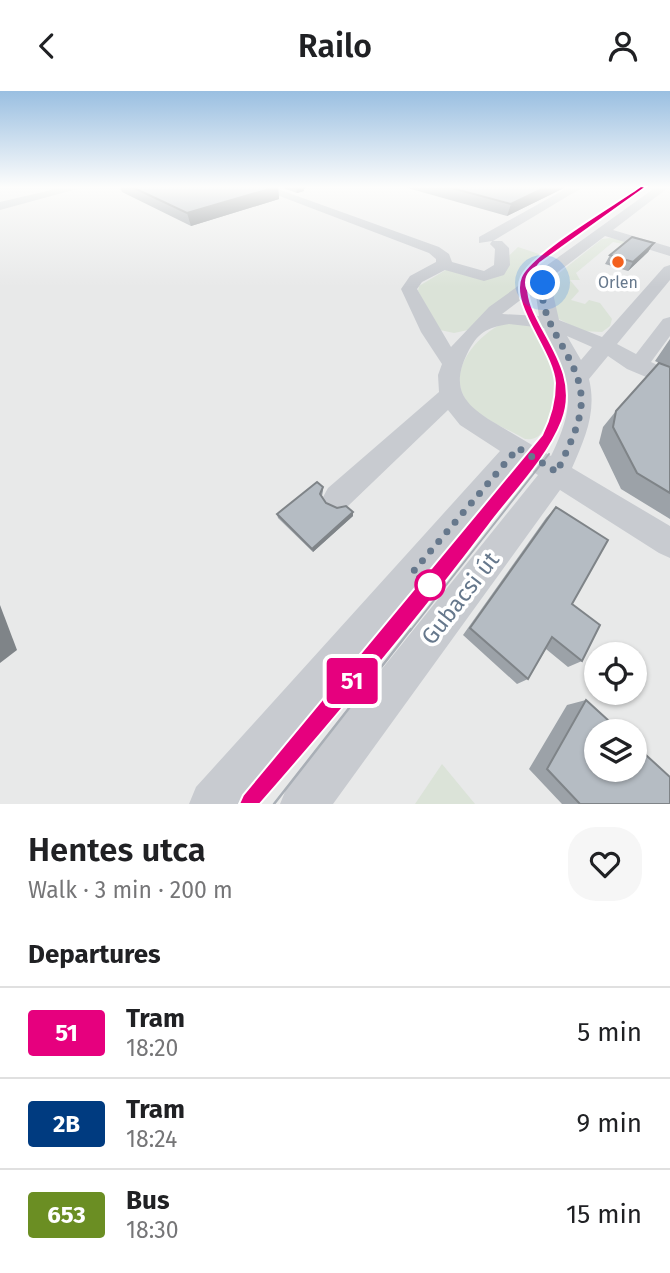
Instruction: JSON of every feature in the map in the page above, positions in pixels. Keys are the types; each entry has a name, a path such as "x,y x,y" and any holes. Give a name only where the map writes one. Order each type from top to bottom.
{"street":[{"path":"352,220 434,250 444,257 444,264"},
{"path":"452,364 431,332 410,289 416,279 444,264 469,273 492,274 497,271 502,264 502,248 490,242 523,220"},
{"path":"618,220 502,305 477,329 452,364 448,376 450,395 469,419 670,543"},
{"path":"602,231 670,252"},
{"path":"578,377 670,270"},
{"name":"Gubacsi út","path":"304,804 557,472 580,412 582,396 578,377 568,352 551,324 542,295 547,272"},
{"path":"431,332 449,337 515,317 551,324 606,346 635,364 670,380"},
{"path":"635,364 642,360 670,323"},
{"path":"338,497 450,395"},
{"path":"213,804 518,448"}],"shaded area":[{"path":"0,220 670,220 670,804 0,804"},
{"path":"602,239 630,241 623,244 613,242 576,273 580,280 570,280 579,291 571,300 585,304 589,300 600,303 612,319 610,326 602,332 582,331 557,318 551,285 553,278"},
{"path":"518,247 542,255 527,268 518,288 468,330 454,333 440,330 418,291 419,286 449,268 487,277"},
{"path":"506,322 532,324 554,374 555,400 551,413 538,437 532,439 525,439 480,414 469,404 462,392 460,380 467,356 484,336"},
{"path":"442,764 475,804 415,804"}],"building":[{"path":"632,237 654,243 633,262 610,255"},
{"path":"659,363 670,367 670,493 637,473 613,427 616,411"},
{"path":"317,482 323,487 320,494 326,503 337,508 346,506 353,512 312,549 277,514"},
{"path":"556,507 608,540 572,604 600,625 592,642 584,642 582,661 552,637 528,679 470,628"},
{"path":"584,704 591,705 607,719 584,719 584,782 647,782 647,756 670,777 670,804 580,804 547,769"}],"tram line":[{"name":"51","path":"251,804 464,545 547,438 557,418 561,382 550,347 528,308 523,289 525,277 537,261 595,220"},
{"path":"393,631 547,438 559,407 559,374 555,360 529,309 526,283 530,268 597,220"},
{"path":"410,631 549,454"},
{"path":"251,804 395,629"},
{"path":"274,804 411,629"}],"place":[{"name":"Orlen","path":"618,262"}],"route":[{"path":"430,585 412,573 518,448 557,472 568,446 580,412 582,396 568,352 544,308 543,283"}]}
